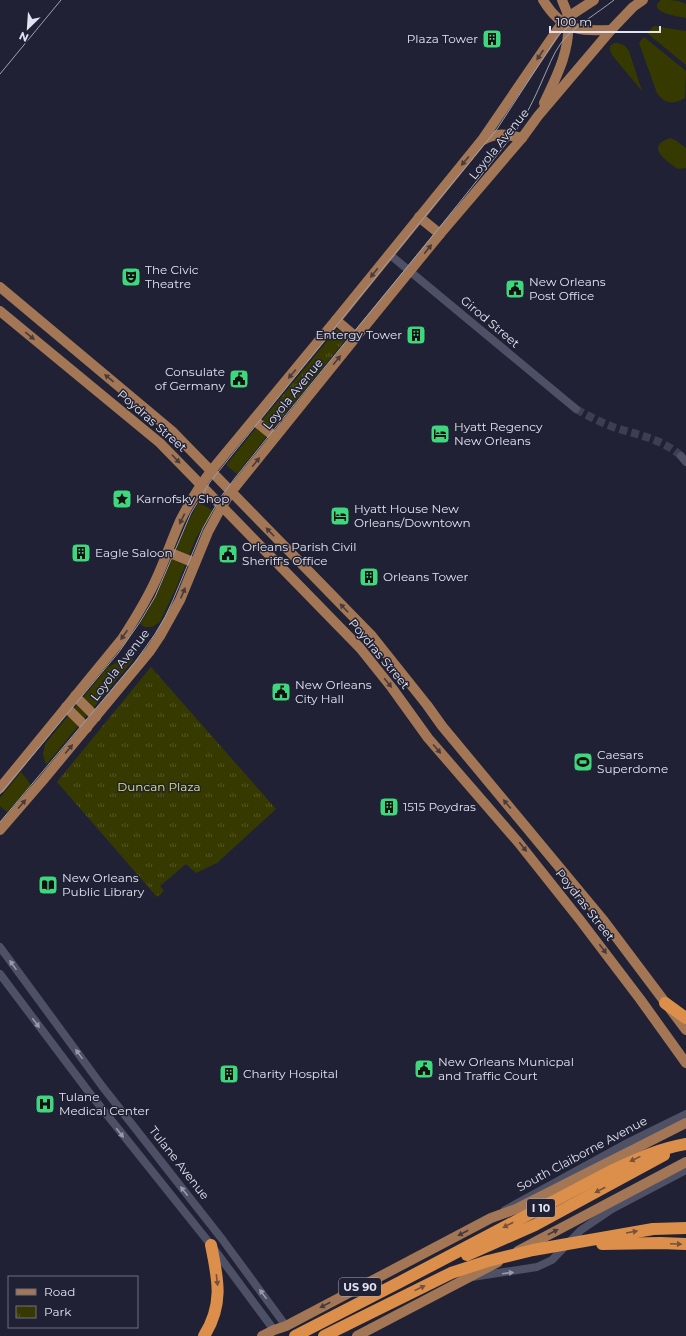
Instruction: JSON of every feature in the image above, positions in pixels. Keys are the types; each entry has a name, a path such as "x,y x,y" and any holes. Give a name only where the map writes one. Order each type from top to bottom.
{"highway":[{"path":"665,1003 686,1018"},
{"path":"295,1336 400,1282 468,1255 535,1225 686,1143"},
{"path":"324,1336 451,1273 518,1254 566,1244 653,1229 686,1228"},
{"path":"566,1244 686,1244"},
{"path":"204,1336 215,1315 218,1300 218,1285 211,1245"}],"main road":[{"path":"543,0 554,16 583,30 611,30"},
{"path":"538,116 561,68 566,45 566,22 562,0"},
{"name":"Loyola Avenue","path":"0,788 122,639 148,597 181,520 201,485 482,140 566,22 594,0"},
{"name":"Loyola Avenue","path":"2,822 96,717 150,652 180,600 208,532 231,492 440,234 611,30 630,4 644,0"},
{"path":"482,140 502,134 522,138"},
{"path":"419,217 440,234"},
{"name":"Poydras Street","path":"0,287 160,420 372,636 442,726 604,921 686,1030"},
{"name":"Poydras Street","path":"0,312 160,443 360,648 392,688 428,738 518,842 631,986 686,1063"},
{"path":"336,320 356,337"},
{"path":"254,420 275,437"},
{"path":"168,552 195,563"},
{"path":"295,581 307,570"},
{"path":"311,597 322,586"},
{"path":"75,696 96,717"},
{"path":"66,707 86,728"},
{"name":"South Claiborne Avenue","path":"262,1336 276,1333 286,1326 491,1218 516,1209 686,1123"},
{"path":"357,1336 686,1162"},
{"name":"Tulane Avenue","path":"286,1326 295,1336"}],"street":[{"name":"Girod Street","path":"389,254 576,409"},
{"name":"Tulane Avenue","path":"0,948 102,1086 222,1239 286,1326"},
{"path":"0,974 88,1091 211,1245 276,1333"},
{"name":"South Claiborne Avenue","path":"491,1218 629,1142 686,1114"},
{"path":"469,1278 537,1268 552,1260 581,1230 612,1209 686,1170"}],"green space":[{"path":"661,0 671,0 686,4 686,18 660,11 657,8 657,4"},
{"path":"654,26 686,31 686,65 647,33"},
{"path":"644,37 686,71 685,98 677,102 670,102 660,97 657,93 639,43"},
{"path":"614,43 623,45 629,51 642,91 612,55 610,46"},
{"path":"670,138 686,148 686,168 678,169 660,154 658,150 659,146 662,142"},
{"path":"337,329 348,337 274,427 264,418"},
{"path":"264,418 274,427 237,474 226,465"},
{"path":"199,502 213,511 196,538 177,586 160,622 152,627 145,627 140,624 157,594"},
{"path":"131,658 133,660 46,765 43,754 45,744 107,668 121,660"},
{"name":"Duncan Plaza","path":"151,667 276,809 217,863 196,873 186,864 160,886 164,891 157,897 57,782"},
{"path":"21,772 31,785 7,812 0,806 0,798"}],"tunnel":[{"path":"576,409 613,427 657,441 681,456"}],"tram line":[{"path":"0,74 61,0"},
{"path":"0,822 135,662 155,634 173,600 203,528 220,498 511,138 530,106 553,56 561,43 579,26 614,0"},
{"path":"0,794 119,652 140,622 155,597 191,513 210,482 497,129 557,37 577,21"}],"place":[{"name":"Plaza Tower","path":"492,39"},
{"name":"The Civic Theatre","path":"131,277"},
{"name":"New Orleans Post Office","path":"515,289"},
{"name":"Entergy Tower","path":"416,335"},
{"name":"Consulate of Germany","path":"239,379"},
{"name":"Hyatt Regency New Orleans","path":"440,434"},
{"name":"Karnofsky Shop","path":"122,499"},
{"name":"Hyatt House New Orleans/Downtown","path":"340,516"},
{"name":"Eagle Saloon","path":"81,553"},
{"name":"Orleans Parish Civil Sheriff's Office","path":"228,554"},
{"name":"Orleans Tower","path":"369,577"},
{"name":"New Orleans City Hall","path":"281,692"},
{"name":"Caesars Superdome","path":"583,762"},
{"name":"1515 Poydras","path":"389,807"},
{"name":"New Orleans Public Library","path":"48,885"},
{"name":"New Orleans Municpal and Traffic Court","path":"424,1069"},
{"name":"Charity Hospital","path":"229,1074"},
{"name":"Tulane Medical Center","path":"45,1104"}]}
